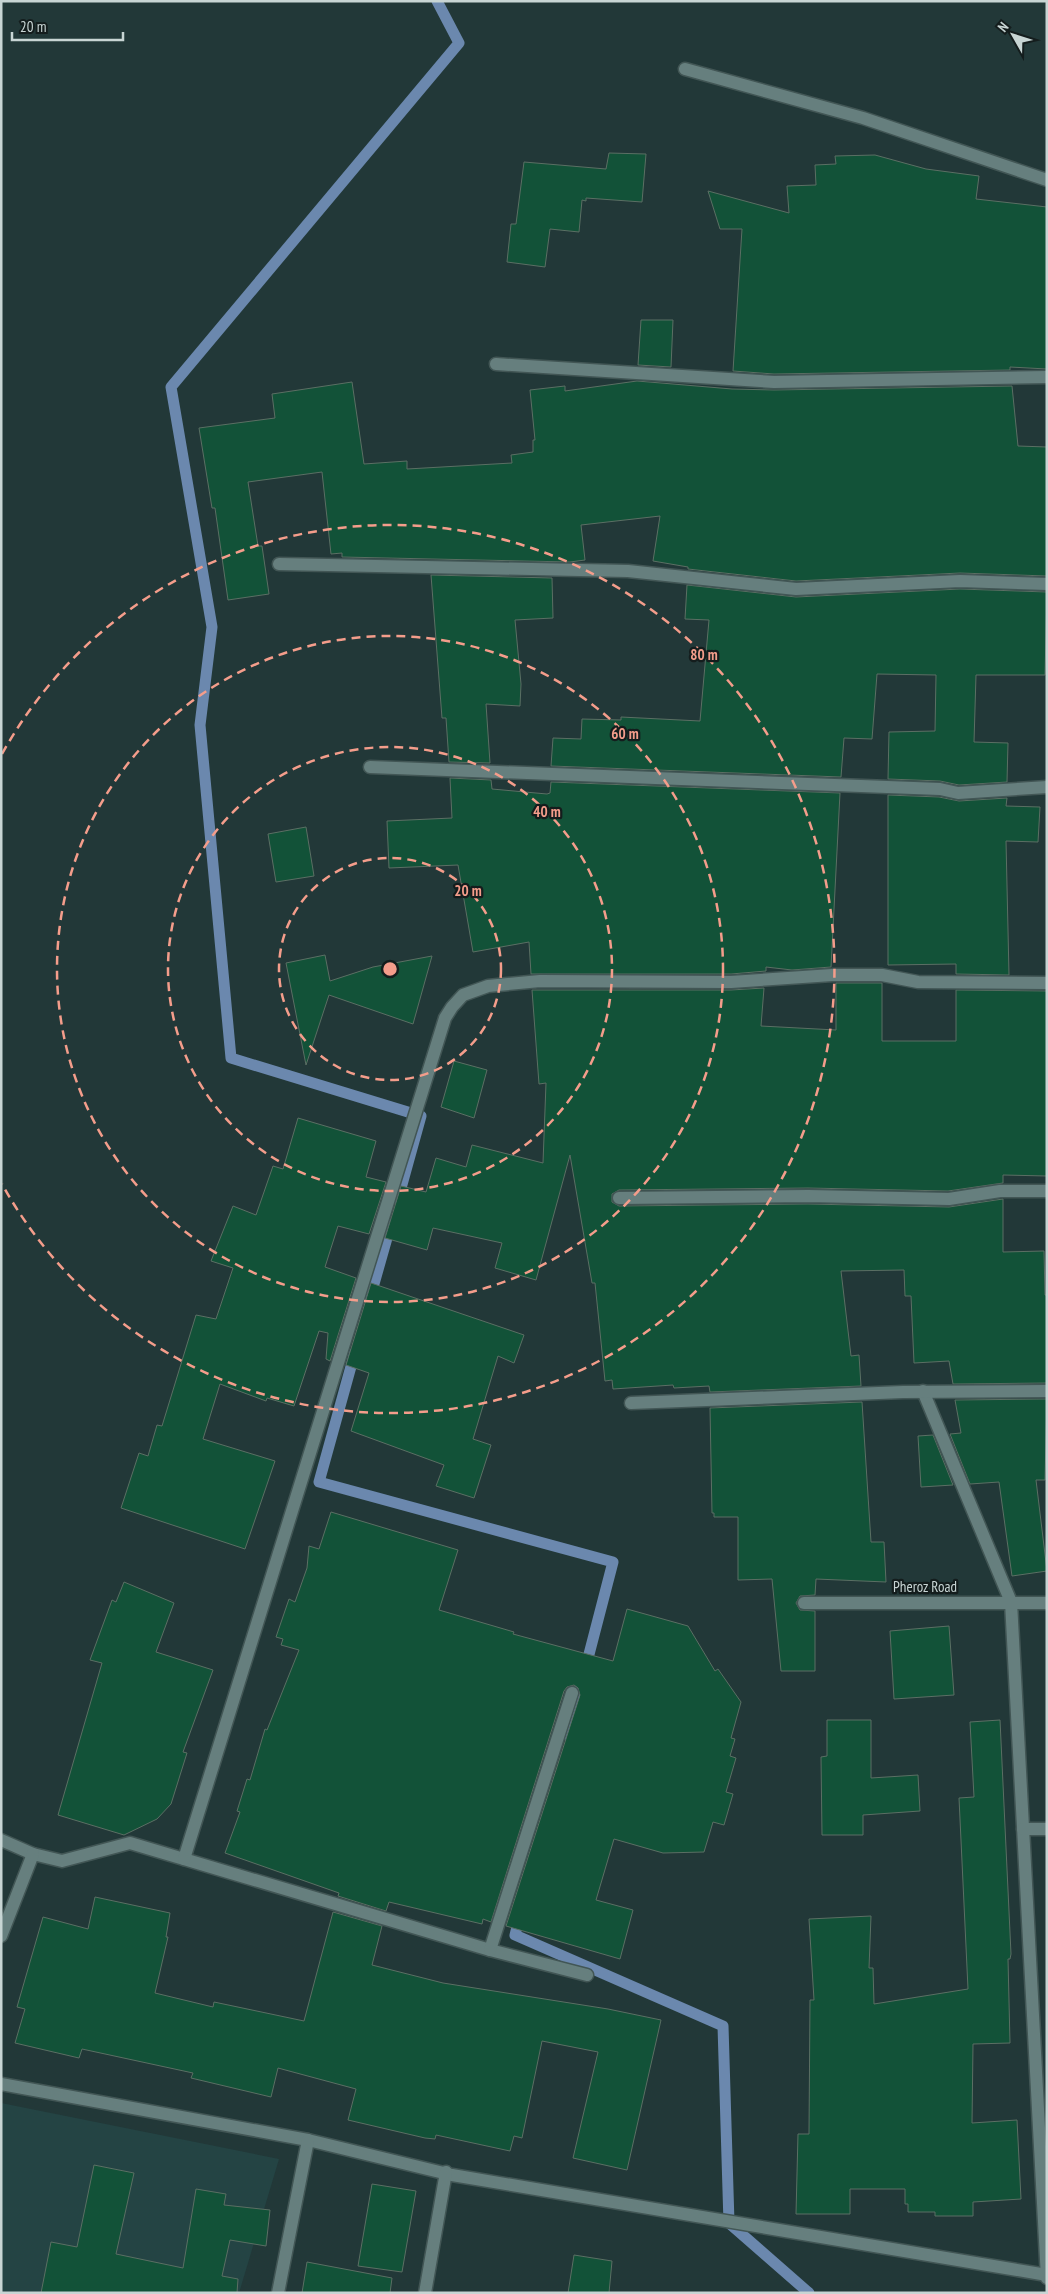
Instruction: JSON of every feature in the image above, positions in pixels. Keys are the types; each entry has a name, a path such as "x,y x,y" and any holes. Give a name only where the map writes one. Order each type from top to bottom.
{"street":[{"path":"686,69 863,118 1047,180"},
{"path":"496,364 774,382 1047,377"},
{"path":"279,564 628,571 796,589 960,581 1047,584"},
{"path":"370,767 940,788 958,793 1047,787"},
{"path":"184,1859 445,1018 463,995 488,986 540,981 731,982 832,975 882,975 918,982 1047,983"},
{"path":"619,1198 808,1196 950,1199 1000,1191 1047,1190"},
{"path":"631,1403 923,1391 1047,1391"},
{"path":"1,2084 308,2140 452,2175 1047,2276 1011,1602 923,1391"},
{"name":"Pheroz Road","path":"804,1603 1047,1603"},
{"path":"490,1950 572,1693"},
{"path":"1023,1829 1047,1829"},
{"path":"1,1840 33,1854 62,1860 130,1844 490,1950 588,1975"},
{"path":"1,1936 33,1854"},
{"path":"278,2293 308,2140"},
{"path":"425,2293 446,2172"}],"shaded area":[{"path":"1,2103 279,2159 239,2293 1,2293"}],"building":[{"path":"609,153 646,154 642,202 586,198 586,201 582,200 579,232 550,229 545,267 507,262 511,224 516,224 524,162 606,169"},
{"path":"875,155 926,169 979,176 976,199 1047,207 1047,369 1010,367 1010,370 774,374 733,371 742,229 720,229 708,191 789,213 787,186 816,185 815,165 836,164 835,156"},
{"path":"641,320 673,320 671,367 638,365"},
{"path":"637,381 732,389 774,390 1012,386 1018,446 1047,447 1047,576 960,573 796,581 688,569 688,567 653,561 660,516 581,525 585,560 570,562 342,557 342,553 331,554 322,472 248,482 258,546 262,546 269,594 228,600 215,508 212,508 199,428 275,418 272,394 352,382 364,464 407,461 407,469 512,463 511,455 533,452 533,440 535,440 530,390 565,386 565,391"},
{"path":"431,575 552,578 553,618 515,620 521,684 520,706 486,704 490,763 449,762 446,718 442,718"},
{"path":"687,585 796,597 960,589 1047,592 1045,675 976,675 974,742 1008,743 1007,782 959,785 940,781 888,779 889,732 935,731 936,675 877,674 872,739 844,738 841,777 551,766 553,738 581,739 582,719 621,720 621,717 700,721 709,620 685,619"},
{"path":"450,778 491,780 492,789 547,794 550,793 551,782 840,793 831,967 792,970 766,967 766,971 731,974 531,974 529,942 473,952 458,865 389,868 387,821 452,818"},
{"path":"888,795 939,797 959,801 1007,798 1006,806 1040,807 1038,842 1006,841 1009,975 956,974 956,964 888,965"},
{"path":"306,827 314,876 276,882 268,834"},
{"path":"325,955 330,981 373,967 432,956 413,1024 329,995 306,1065 286,963"},
{"path":"836,983 882,983 882,1041 956,1041 956,990 1047,991 1047,1176 1003,1175 1003,1183 948,1191 808,1188 619,1190 612,1194 612,1202 619,1206 808,1204 949,1207 1003,1199 1003,1252 1044,1251 1045,1295 1047,1295 1047,1383 953,1384 949,1361 914,1363 911,1296 905,1296 904,1270 841,1271 851,1356 859,1355 861,1386 710,1392 709,1386 674,1388 673,1385 613,1389 612,1380 605,1381 595,1283 592,1283 570,1155 536,1280 495,1268 502,1243 433,1228 427,1250 385,1238 401,1186 426,1192 436,1158 466,1167 472,1145 543,1163 546,1083 539,1084 532,990 731,990 764,988 761,1026 836,1030"},
{"path":"454,1061 487,1070 474,1118 441,1107"},
{"path":"298,1118 376,1141 366,1177 386,1182 369,1234 338,1226 325,1267 356,1278 330,1361 326,1359 328,1333 319,1331 294,1406 267,1398 266,1401 220,1384 203,1439 275,1461 245,1549 121,1508 139,1453 148,1456 157,1425 162,1426 196,1315 216,1319 233,1268 211,1261 233,1206 256,1215 273,1166 283,1169"},
{"path":"371,1283 524,1335 514,1363 498,1356 473,1439 491,1445 474,1498 436,1486 444,1465 351,1431 369,1373 346,1365"},
{"path":"1047,1399 1045,1480 1036,1480 1047,1571 1012,1576 999,1482 970,1484 950,1434 961,1433 955,1400"},
{"path":"862,1402 871,1542 884,1542 886,1582 816,1579 815,1595 800,1596 796,1603 800,1610 815,1611 815,1671 781,1671 772,1579 738,1580 738,1517 714,1517 714,1513 712,1513 710,1408"},
{"path":"933,1435 953,1485 921,1487 918,1436"},
{"path":"331,1512 458,1550 439,1610 514,1632 513,1634 613,1661 627,1609 688,1626 715,1671 718,1669 741,1702 731,1738 735,1739 730,1756 736,1758 726,1792 733,1794 724,1825 713,1822 704,1852 663,1853 614,1839 596,1900 633,1910 620,1959 506,1926 580,1695 578,1688 574,1685 567,1687 564,1691 491,1922 483,1919 482,1924 389,1902 386,1911 338,1896 339,1893 225,1853 240,1812 237,1811 247,1779 250,1780 265,1729 267,1730 299,1650 281,1645 283,1639 276,1637 289,1599 295,1602 307,1568 309,1546 319,1549"},
{"path":"124,1582 174,1603 156,1652 213,1670 183,1752 187,1753 171,1804 157,1819 124,1835 58,1815 102,1663 90,1660 112,1600 116,1602"},
{"path":"949,1626 954,1695 894,1699 890,1631"},
{"path":"827,1720 871,1720 871,1778 918,1775 920,1811 863,1815 863,1835 822,1835 821,1757 827,1756"},
{"path":"1000,1720 1011,1954 1010,1959 1008,1959 1010,2043 973,2044 972,2123 1017,2120 1021,2199 973,2202 973,2216 935,2216 935,2212 908,2212 908,2204 905,2204 905,2189 850,2189 850,2214 796,2214 798,2134 809,2134 810,2000 814,2000 809,1919 871,1916 869,1968 873,1968 874,2004 968,1989 959,1798 974,1797 970,1722"},
{"path":"95,1897 170,1913 166,1937 168,1937 155,1993 213,2007 214,2002 304,2021 333,1912 382,1926 372,1965 443,1983 608,2009 661,2020 627,2170 573,2158 598,2052 542,2041 522,2138 514,2136 510,2151 436,2135 435,2139 425,2138 348,2120 356,2089 278,2068 271,2097 191,2078 193,2073 82,2049 79,2058 15,2043 25,2009 17,2007 43,1917 88,1929"},
{"path":"94,2165 134,2173 116,2254 183,2268 196,2189 226,2194 224,2205 270,2210 266,2246 230,2240 222,2276 238,2279 237,2293 41,2293 51,2242 77,2247"},
{"path":"372,2184 416,2191 402,2272 358,2266"},
{"path":"574,2255 612,2261 609,2293 568,2293"},
{"path":"307,2262 392,2278 390,2293 302,2293"}],"waterway":[{"path":"398,1199 421,1116 231,1058 200,725 212,627 171,387 459,43 437,1"},
{"path":"370,1298 391,1224"},
{"path":"355,1352 319,1482 613,1562 568,1735"},
{"path":"520,1915 515,1935 723,2026 729,2223 809,2293"}]}
